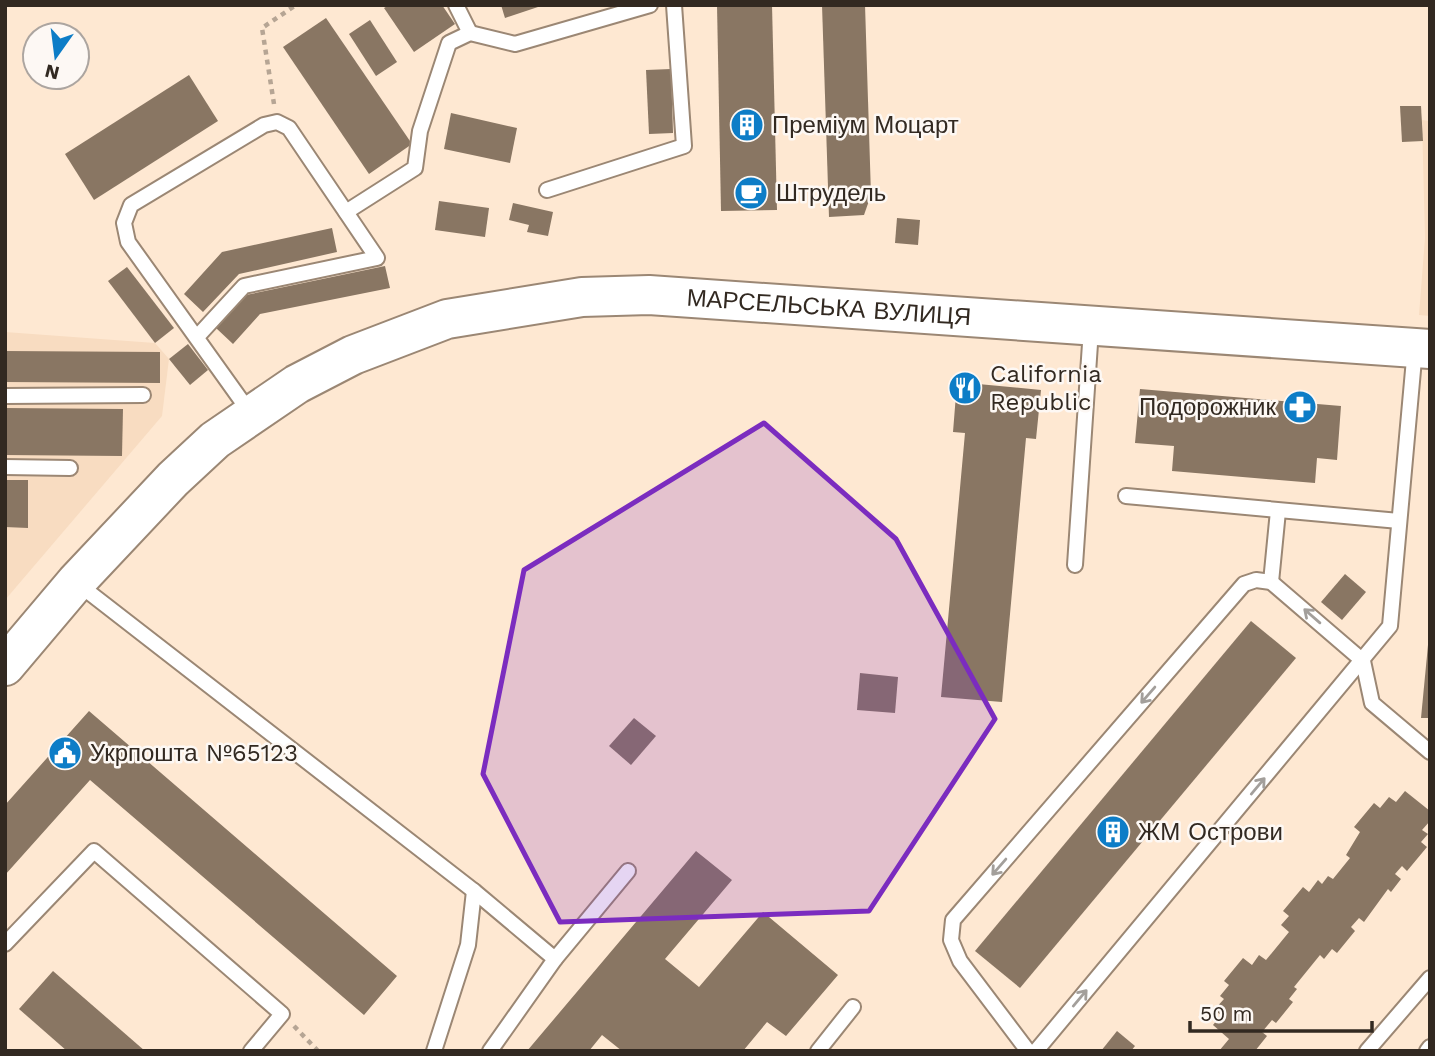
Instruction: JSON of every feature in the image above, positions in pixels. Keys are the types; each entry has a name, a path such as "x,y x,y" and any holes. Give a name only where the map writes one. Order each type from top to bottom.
{"street":[{"name":"МАРСЕЛЬСЬКА ВУЛИЦЯ","path":"5,666 76,582 173,479 215,440 297,384 353,355 447,318 582,297 649,295 1422,348"}],"lane":[{"path":"456,5 470,33"},
{"path":"346,212 415,168 419,131 449,43 470,33 515,44 650,5"},
{"path":"547,190 684,146 674,5"},
{"path":"197,337 244,286 377,258 289,128 277,122 264,125 131,205 126,213 124,233 251,414"},
{"path":"1075,565 1091,324"},
{"path":"1036,1051 1390,626 1399,521 1422,348"},
{"path":"5,396 143,396"},
{"path":"5,467 70,468"},
{"path":"1126,496 1399,521"},
{"path":"1271,582 1278,511"},
{"path":"1028,1051 960,961 951,940 953,920 1244,584 1256,580 1271,582 1363,661 1372,703 1430,752"},
{"path":"76,582 474,891 555,959"},
{"path":"5,944 94,851 282,1014 251,1051"},
{"path":"490,1051 555,959 628,871"},
{"path":"434,1051 468,945 474,891"},
{"path":"1367,1051 1430,978"},
{"path":"818,1051 853,1007"}],"path":[{"path":"282,5 286,11"},
{"path":"277,122 262,28 296,5"},
{"path":"282,1014 318,1051"}],"highlighted area":[{"path":"764,423 896,539 995,719 869,911 560,922 483,774 524,570"}],"shaded area":[{"path":"1422,120 1430,121 1430,316 1419,315 1425,238"},
{"path":"5,332 155,343 169,359 162,416 5,600"}],"building":[{"path":"389,5 442,5 455,24 414,52 384,8"},
{"path":"501,5 541,5 541,6 505,18"},
{"name":"Преміум Моцарт","path":"717,5 772,5 777,210 721,211"},
{"path":"822,5 865,5 871,195 864,215 829,217"},
{"path":"326,18 412,144 369,174 283,47"},
{"path":"370,20 397,62 376,76 349,34"},
{"path":"671,69 673,133 649,134 646,70"},
{"path":"189,75 218,121 94,200 65,154"},
{"path":"1400,106 1421,106 1423,141 1402,142"},
{"path":"451,113 517,128 510,163 444,149"},
{"path":"439,201 489,208 485,237 435,230"},
{"path":"513,203 553,212 548,236 527,232 529,225 509,220"},
{"path":"897,218 920,220 918,245 895,243"},
{"path":"332,228 337,252 239,274 203,312 184,294 222,252"},
{"path":"385,266 390,288 260,314 233,344 216,328 246,295"},
{"path":"127,267 174,328 155,343 108,281"},
{"path":"188,344 208,370 190,385 169,359"},
{"path":"5,351 160,352 160,383 5,382"},
{"path":"957,382 1041,390 1036,439 1026,438 1002,702 941,697 965,433 953,432"},
{"path":"1140,389 1341,406 1337,460 1317,458 1315,483 1172,471 1174,446 1135,443"},
{"path":"5,408 123,409 122,456 5,455"},
{"path":"5,480 28,480 28,528 5,527"},
{"path":"1345,574 1366,592 1342,620 1321,602"},
{"name":"ЖМ Острови","path":"1251,621 1296,658 1020,988 975,951"},
{"path":"1428,645 1430,718 1421,718"},
{"path":"860,673 898,677 895,713 857,710"},
{"path":"89,711 397,976 364,1015 90,780 5,875 5,805"},
{"path":"634,718 656,736 631,765 609,746"},
{"path":"1405,791 1430,811 1430,821 1422,830 1428,834 1421,842 1427,847 1407,871 1402,866 1395,874 1401,879 1391,892 1388,889 1364,922 1359,918 1351,927 1355,931 1337,953 1332,949 1324,959 1320,955 1294,987 1297,989 1289,999 1293,1002 1276,1023 1272,1020 1262,1032 1267,1036 1255,1051 1219,1051 1229,1039 1213,1025 1221,1015 1214,1010 1224,999 1220,996 1229,985 1224,981 1243,958 1252,965 1259,955 1266,960 1289,932 1281,925 1289,916 1283,911 1303,887 1309,892 1318,880 1322,884 1328,876 1333,879 1350,858 1346,855 1360,832 1354,827 1374,803 1380,808 1389,797 1396,802"},
{"path":"696,851 732,880 665,959 699,987 763,912 838,975 786,1036 767,1022 743,1051 622,1051 602,1035 589,1051 527,1051"},
{"path":"53,971 145,1051 67,1051 19,1009"},
{"path":"1117,1031 1135,1046 1131,1051 1101,1051"}],"place":[{"name":"Преміум Моцарт","path":"747,125"},
{"name":"Штрудель","path":"751,193"},
{"name":"California Republic","path":"965,388"},
{"name":"Подорожник","path":"1300,407"},
{"name":"Укрпошта №65123","path":"65,753"},
{"name":"ЖМ Острови","path":"1113,832"}]}
